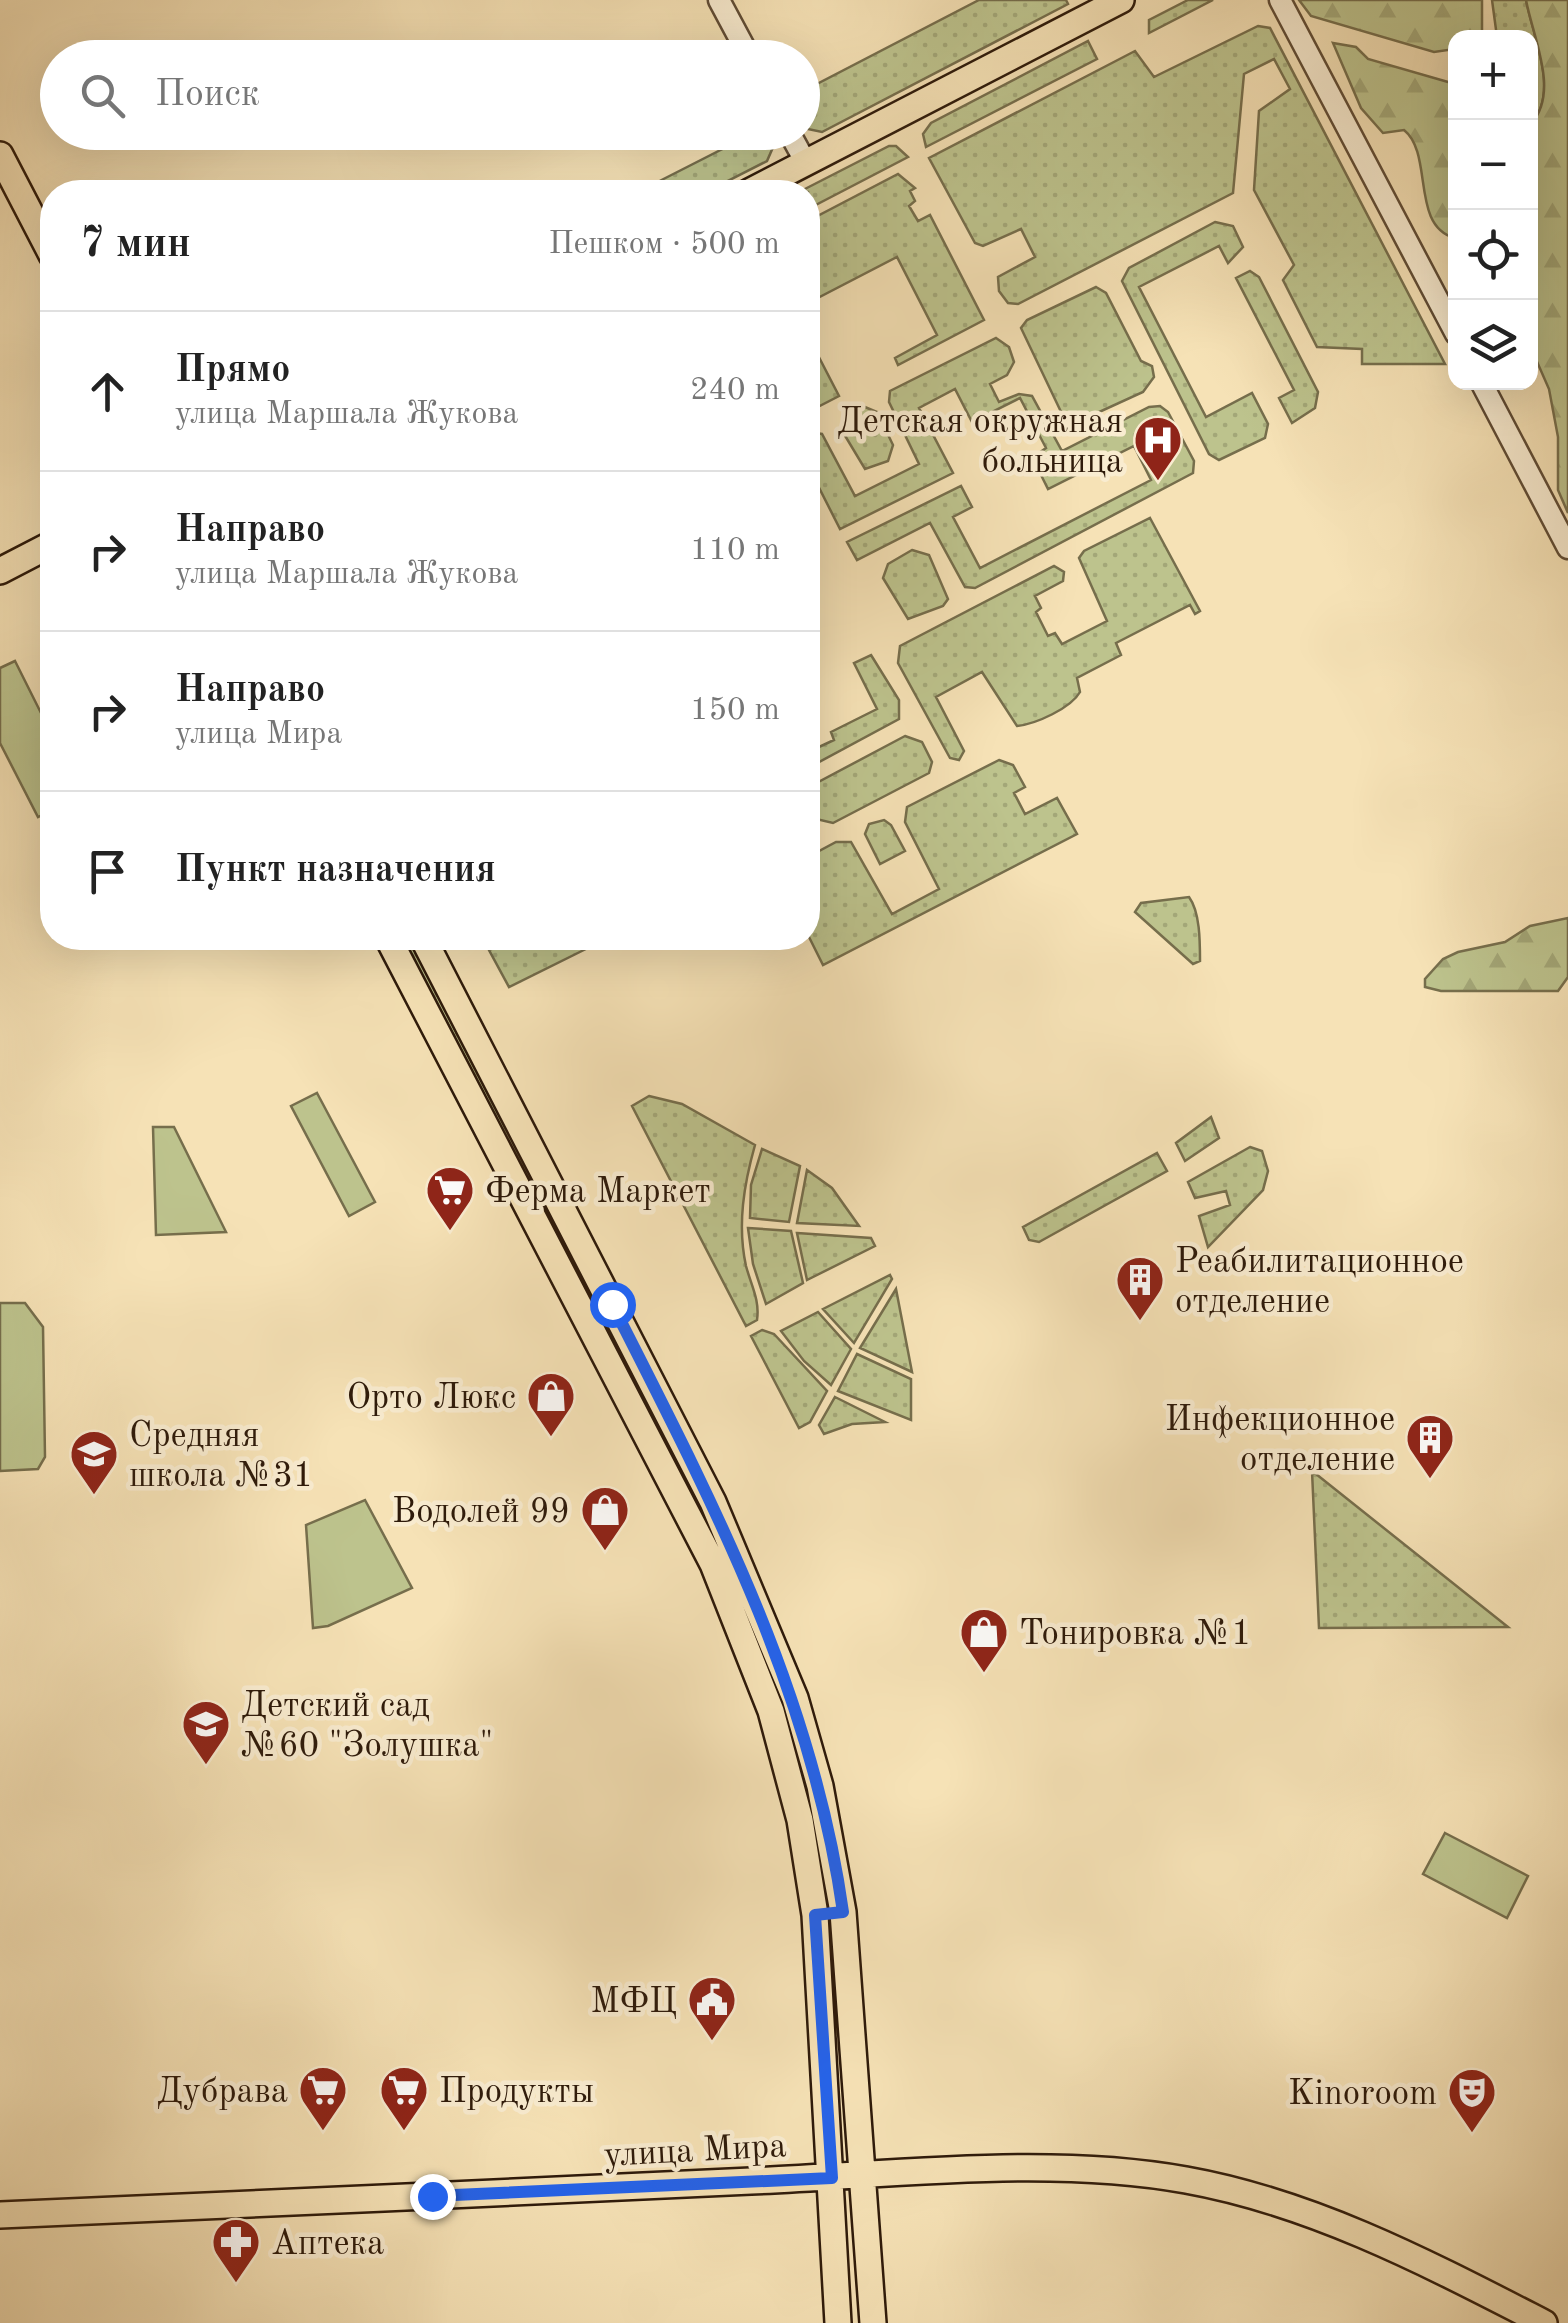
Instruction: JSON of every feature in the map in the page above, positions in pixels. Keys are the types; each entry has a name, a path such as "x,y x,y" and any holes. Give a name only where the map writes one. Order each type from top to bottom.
{"main road":[{"path":"773,180 1121,0"},
{"path":"0,155 40,232"},
{"path":"0,571 40,550"},
{"path":"394,950 713,1564 755,1665 784,1752 815,1915 838,2323"},
{"path":"428,950 713,1502 758,1600 809,1745 843,1912 873,2323"},
{"path":"815,1915 843,1912"},
{"name":"улица Мира","path":"0,2215 865,2176 1071,2171 1200,2183 1288,2205 1359,2232 1544,2323"}],"street":[{"path":"720,0 741,40"},
{"path":"1280,0 1448,319"},
{"path":"799,150 806,163"},
{"path":"1484,390 1568,548"}],"green space":[{"path":"979,0 1066,0 1068,4 822,132 820,82"},
{"path":"1188,0 1213,0 1149,33 1149,20"},
{"path":"1299,0 1482,0 1482,30 1448,30 1448,50 1434,52 1311,16"},
{"path":"1492,0 1526,0 1534,30 1496,30"},
{"path":"1526,0 1568,0 1568,513 1558,490 1558,437 1549,389 1538,364 1538,113 1544,81 1538,30 1534,30"},
{"path":"1258,26 1270,28 1445,364 1362,364 1362,349 1317,347 1283,280 1294,265 1254,190 1259,111 1290,89 1274,59 1244,74 1233,193 1018,304 1008,303 999,291 998,277 1035,257 1021,229 983,246 975,243 929,158 1135,51 1154,77"},
{"path":"1088,41 1097,59 926,147 923,134 931,123"},
{"path":"1333,43 1356,47 1368,59 1448,82 1448,234 1432,219 1413,141 1404,130 1383,133 1361,108"},
{"path":"1538,47 1544,81 1538,113"},
{"path":"889,146 896,146 908,157 820,203 820,181"},
{"path":"721,150 772,150 767,161 730,180 662,180"},
{"path":"898,174 915,188 910,191 915,201 909,206 918,221 930,215 984,320 898,365 895,358 937,335 897,257 820,297 820,215"},
{"path":"1215,222 1233,226 1243,247 1228,263 1219,246 1139,287 1206,417 1252,393 1268,424 1265,438 1219,460 1209,454 1122,281 1129,268"},
{"path":"1250,271 1259,277 1318,392 1315,408 1292,423 1279,398 1294,390 1236,278"},
{"path":"1096,287 1106,293 1141,361 1152,366 1154,377 1143,392 1073,424 1063,416 1021,328 1027,320"},
{"path":"996,338 1009,347 1014,362 1007,375 990,384 999,402 1019,394 1032,396 1062,451 1149,407 1160,406 1168,412 1194,461 1193,473 975,588 965,587 930,523 857,560 847,542 961,486 972,507 953,517 980,568 1151,480 1134,446 1048,489 1041,475 1048,472 1039,453 1046,448 1020,398 972,422 955,389 919,408 953,473 840,529 820,490 820,434 855,496 919,464 889,402 890,391"},
{"path":"820,359 839,396 820,406"},
{"path":"860,405 877,412 893,445 888,461 865,469 841,429 846,412"},
{"path":"1150,518 1200,611 1195,614 1190,605 1116,643 1121,655 1077,678 1080,692 1075,698 1034,722 1017,726 982,672 936,697 964,751 959,760 950,758 898,663 900,646 1054,566 1064,572 1063,581 1035,596 1041,608 1036,612 1048,636 1055,633 1062,644 1107,621 1079,558 1084,551"},
{"path":"912,550 929,555 948,599 943,606 908,619 883,578 888,564"},
{"path":"871,655 899,700 899,719 820,762 820,746 834,740 831,732 877,709 854,663"},
{"path":"15,661 40,711 38,817 0,743 0,668"},
{"path":"905,736 922,742 932,762 929,773 833,823 820,820 820,781"},
{"path":"999,760 1013,765 1025,787 1014,793 1025,814 1057,798 1077,834 823,965 816,950 820,950 820,851 836,842 851,842 892,914 939,889 905,822 907,807"},
{"path":"884,820 905,851 880,864 865,834 869,824"},
{"path":"1189,897 1199,936 1200,961 1193,964 1135,912 1141,903"},
{"path":"1568,918 1568,977 1558,991 1441,991 1425,987 1425,979 1443,959 1505,942 1530,926"},
{"path":"406,950 414,950 555,1221 549,1224"},
{"path":"489,950 584,950 509,987"},
{"path":"317,1093 375,1202 349,1216 291,1106"},
{"path":"649,1096 682,1104 755,1145 745,1190 742,1235 758,1313 757,1320 746,1326 632,1106"},
{"path":"1211,1117 1219,1138 1185,1161 1176,1143"},
{"path":"153,1127 174,1127 226,1232 156,1235"},
{"path":"1250,1147 1262,1151 1268,1171 1263,1190 1208,1247 1199,1216 1230,1205 1226,1191 1195,1198 1188,1182"},
{"path":"762,1149 800,1166 789,1222 750,1218 751,1185"},
{"path":"1157,1153 1167,1171 1039,1242 1029,1240 1023,1227"},
{"path":"807,1170 832,1188 859,1226 797,1223"},
{"path":"748,1228 791,1231 803,1283 766,1304 753,1264"},
{"path":"797,1233 871,1238 875,1246 807,1280"},
{"path":"890,1275 892,1279 854,1343 823,1309"},
{"path":"896,1289 912,1372 860,1348"},
{"path":"0,1303 25,1303 43,1327 45,1457 38,1469 0,1471"},
{"path":"818,1312 851,1349 831,1385 804,1361 781,1331"},
{"path":"762,1330 774,1334 827,1391 810,1422 799,1428 751,1336"},
{"path":"857,1354 911,1379 911,1420 838,1391"},
{"path":"835,1397 885,1422 852,1424 824,1434 819,1425"},
{"path":"1312,1471 1316,1474 1508,1627 1319,1628"},
{"path":"365,1500 412,1588 328,1626 313,1628 306,1525"},
{"path":"1445,1833 1528,1876 1507,1918 1423,1874"}],"place":[{"name":"Детская окружная больница","path":"1158,482"},
{"name":"Ферма Маркет","path":"450,1232"},
{"name":"Реабилитационное отделение","path":"1140,1322"},
{"name":"Орто Люкс","path":"551,1438"},
{"name":"Инфекционное отделение","path":"1430,1480"},
{"name":"Средняя школа №31","path":"94,1496"},
{"name":"Водолей 99","path":"605,1552"},
{"name":"Тонировка №1","path":"984,1674"},
{"name":"Детский сад №60 \"Золушка\"","path":"206,1766"},
{"name":"МФЦ","path":"712,2042"},
{"name":"Дубрава","path":"323,2132"},
{"name":"Продукты","path":"404,2132"},
{"name":"Kinoroom","path":"1472,2134"},
{"name":"Аптека","path":"236,2284"}],"route":[{"path":"432,2196 832,2178 815,1915 843,1912 820,1786 794,1698 758,1600 612,1304"}]}
